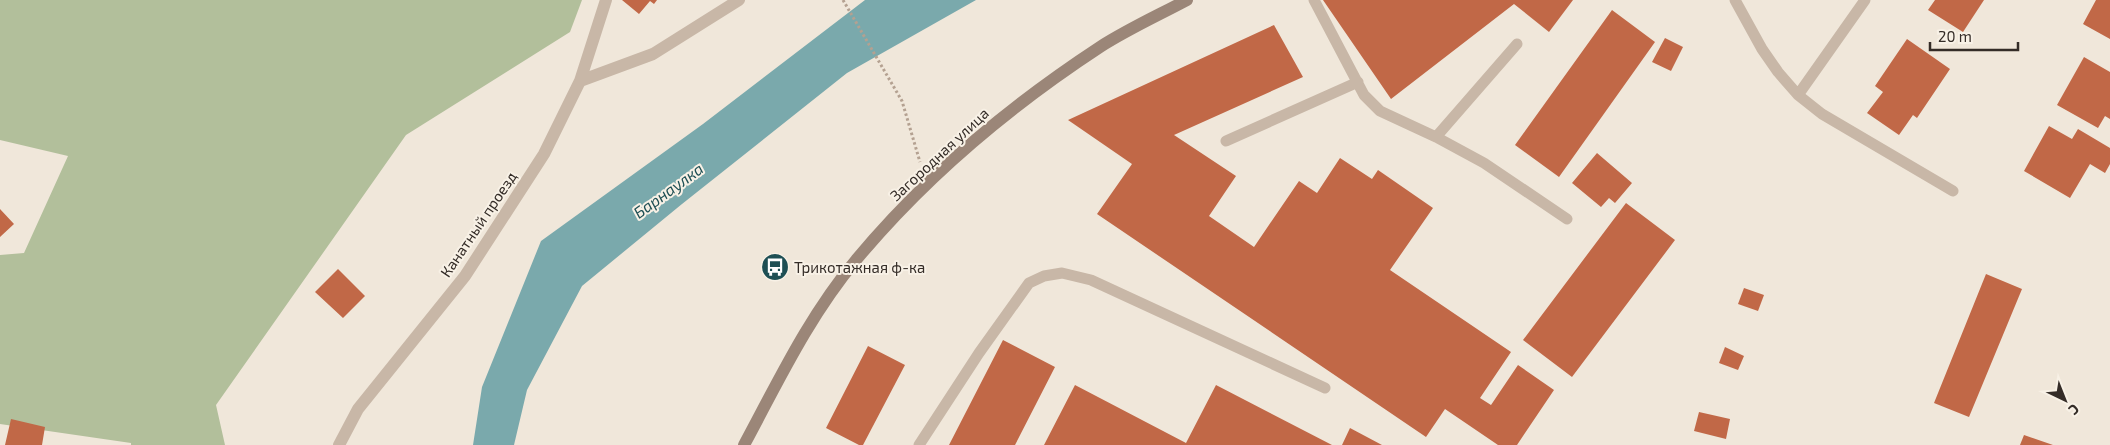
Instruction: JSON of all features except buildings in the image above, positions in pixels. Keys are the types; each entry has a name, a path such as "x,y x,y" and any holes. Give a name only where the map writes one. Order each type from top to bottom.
{"main road":[{"name":"Загородная улица","path":"744,445 804,333 855,261 926,184 1006,114 1102,46 1187,0"}],"street":[{"name":"Канатный проезд","path":"339,445 358,409 465,276 544,154 580,81 606,0"},
{"path":"580,81 653,54 739,0"}],"lane":[{"path":"1314,0 1364,95 1380,110 1484,163 1567,219"},
{"path":"1735,0 1762,49 1778,72 1798,95 1822,114 1952,191"},
{"path":"1798,95 1865,0"},
{"path":"1436,137 1517,44"},
{"path":"1226,141 1358,82"},
{"path":"919,445 979,353 1029,283 1044,276 1062,273 1091,280 1325,388"}],"path":[{"path":"843,0 902,101 926,184"}],"green space":[{"path":"0,0 582,0 570,32 406,135 216,405 225,445 131,445 131,443 0,424 0,255 24,253 68,156 0,140"}],"water":[{"name":"Барнаулка","path":"865,0 976,0 847,73 582,286 527,390 514,445 473,445 482,387 541,241 703,124"}],"place":[{"name":"Трикотажная ф-ка","path":"775,267"}]}
